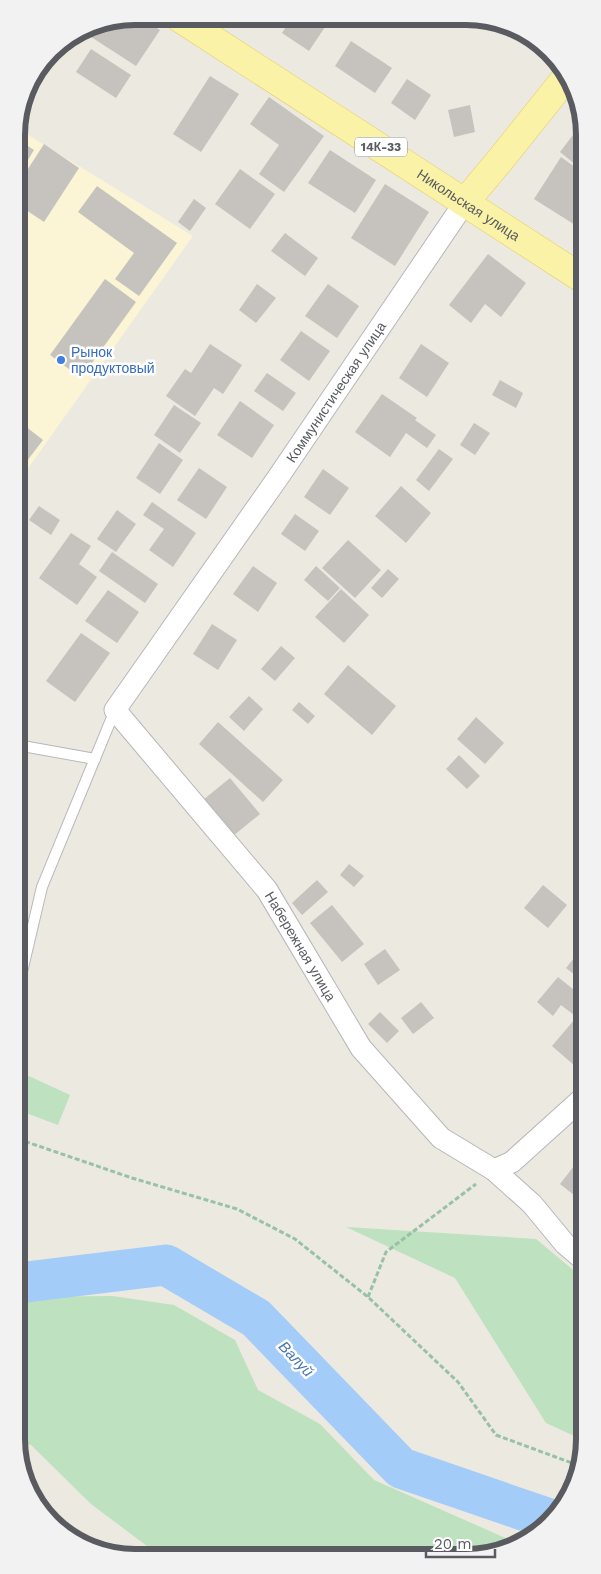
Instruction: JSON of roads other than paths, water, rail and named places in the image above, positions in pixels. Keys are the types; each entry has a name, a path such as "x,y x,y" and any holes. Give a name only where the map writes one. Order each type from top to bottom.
{"main road":[{"name":"Никольская улица","path":"192,25 576,274"},
{"name":"Коммунистическая улица","path":"465,202 562,82"}],"street":[{"name":"Коммунистическая улица","path":"115,710 279,476 465,202"},
{"name":"Набережная улица","path":"115,710 267,890 361,1048 441,1138 494,1170 532,1204 565,1244 576,1253"},
{"path":"494,1170 512,1162 576,1104"}],"lane":[{"path":"25,959 42,887 115,710"},
{"path":"25,746 95,758"}],"waterway":[{"name":"Валуй","path":"25,1282 166,1265 256,1318 401,1468 544,1517"}],"place":[{"name":"Рынок продуктовый","path":"61,360"}]}
